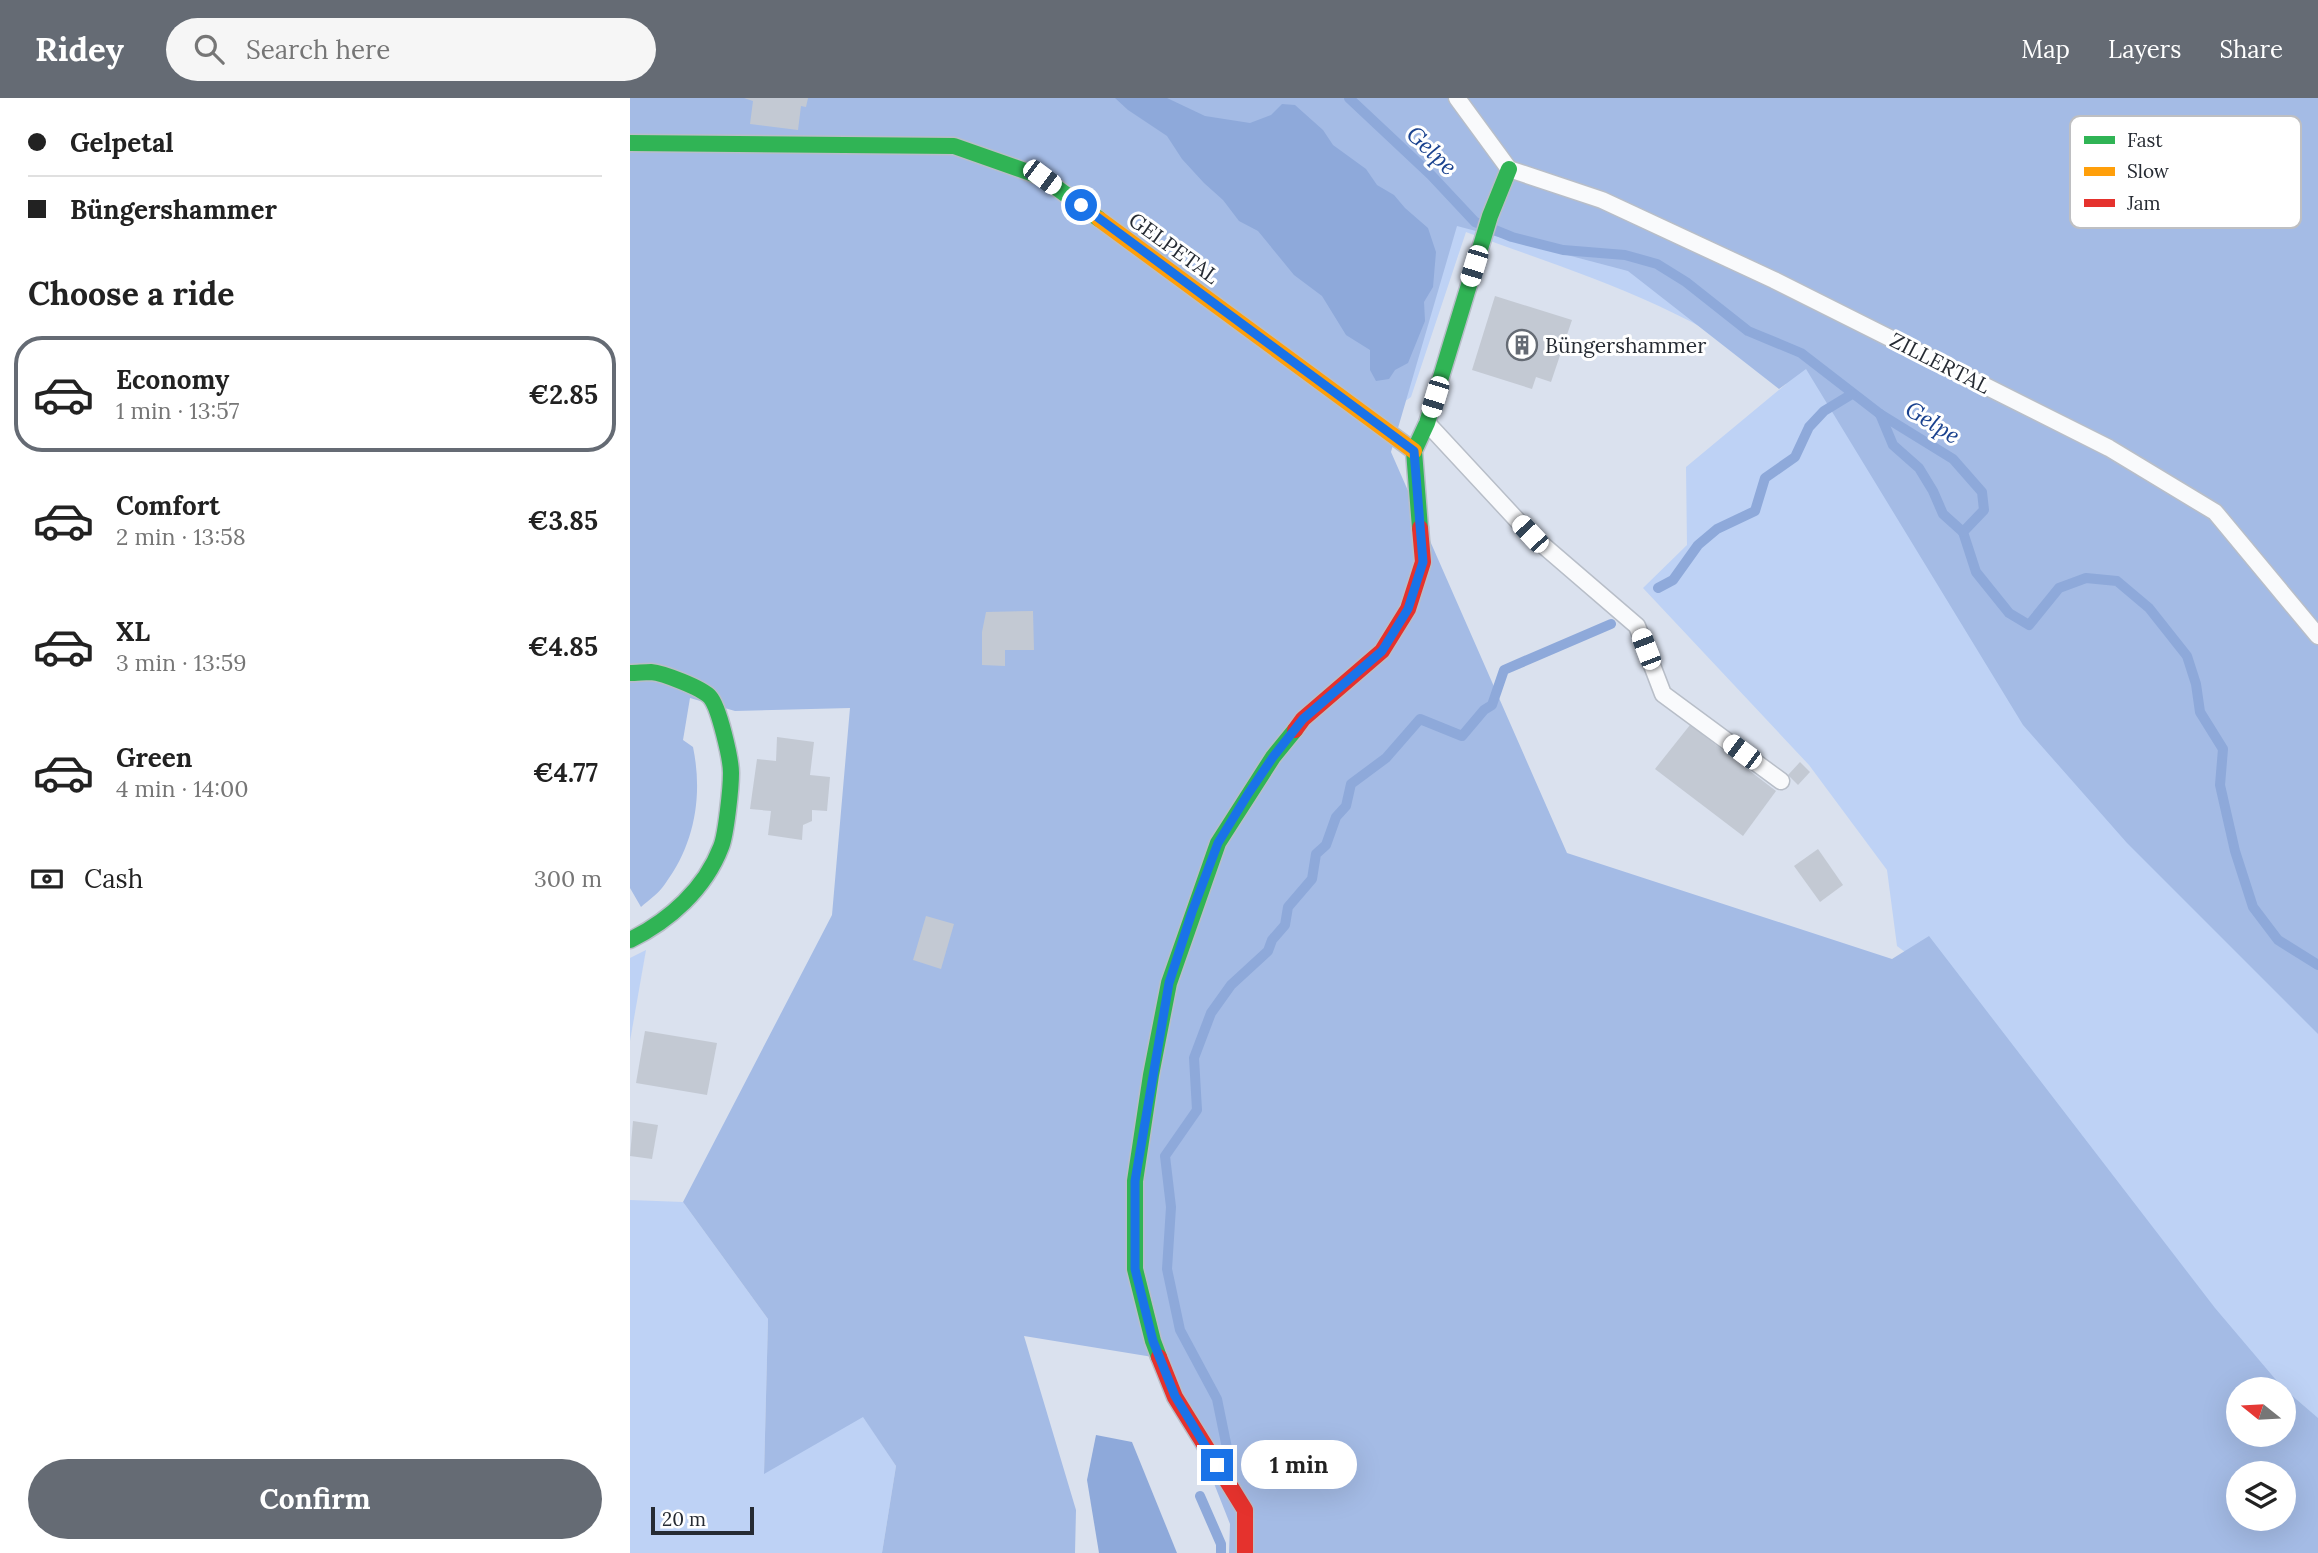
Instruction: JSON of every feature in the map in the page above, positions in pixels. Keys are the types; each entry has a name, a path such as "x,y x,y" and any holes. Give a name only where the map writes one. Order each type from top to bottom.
{"street":[{"name":"GELPETAL","path":"630,144 954,146 1042,177 1414,451"},
{"path":"1245,1553 1245,1510 1175,1396 1153,1341 1135,1269 1137,1167 1169,983 1218,843 1273,757 1303,719 1382,651 1408,609 1423,562 1414,451 1427,423 1489,216 1509,169"},
{"path":"630,673 654,672 689,684 710,696 723,729 731,773 722,846 704,878 682,906 649,931 630,940"}],"lane":[{"path":"1457,98 1509,169"},
{"name":"ZILLERTAL","path":"1509,169 1602,200 1774,279 2109,448 2215,512 2318,636"},
{"path":"1427,423 1530,534 1637,626 1663,694 1781,781"}],"shaded area":[{"path":"630,98 1437,98 2318,662 2318,1440 2296,1408 2296,1377 2251,1377 1960,994 1897,946 1887,870 1809,765 1643,588 1687,545 1686,467 1786,384 1713,334 1633,294 1466,232 1411,397 1384,416"},
{"path":"630,98 2318,98 2318,1034 2127,843 2023,725 1806,369 1779,389 1628,271 1457,226 1391,452 1567,853 1892,959 1929,936 2215,1308 2274,1377 2226,1377 2226,1447 2296,1447 2296,1399 2318,1418 2318,1553 1229,1553 1230,1524 1165,1359 1024,1336 1076,1510 1075,1553 882,1553 896,1466 863,1417 764,1474 768,1319 683,1202 832,915 850,708 735,711 690,698 683,740 693,747 696,765 694,818 690,836 675,869 657,893 641,907 630,888"},
{"path":"1115,98 1167,98 1205,116 1250,123 1271,115 1282,104 1295,105 1323,130 1333,145 1366,169 1377,185 1394,195 1428,228 1436,252 1433,287 1424,302 1425,321 1408,363 1395,370 1389,379 1376,381 1370,370 1370,350 1346,335 1322,296 1294,275 1258,231 1239,221 1223,200 1182,159 1167,136"},
{"path":"646,950 630,1041 630,958"},
{"path":"630,1200 683,1202 768,1319 764,1473 863,1416 896,1466 882,1553 630,1553"},
{"path":"1096,1435 1132,1442 1177,1553 1099,1553 1087,1480"}],"building":[{"path":"744,98 808,98 806,107 801,106 798,130 750,124 753,101"},
{"name":"Büngershammer","path":"1495,296 1572,320 1551,382 1536,377 1532,389 1472,370"},
{"path":"1033,611 1034,650 1005,650 1005,666 982,665 982,632 986,612"},
{"path":"1690,725 1776,791 1743,836 1655,769"},
{"path":"777,737 814,742 810,775 830,777 827,811 812,810 812,821 803,825 802,840 768,835 771,811 750,809 757,759 776,761"},
{"path":"1800,762 1810,772 1798,785 1788,775"},
{"path":"1818,849 1843,885 1820,902 1794,866"},
{"path":"926,916 954,924 941,969 913,960"},
{"path":"645,1031 717,1043 707,1095 636,1083"},
{"path":"633,1121 658,1125 652,1159 630,1156"}],"waterway":[{"name":"Gelpe","path":"1349,98 1431,175 1475,222 1512,237 1563,250 1625,255 1657,264 1686,282 1748,331 1801,353 1880,414 1953,459 1982,492 1984,510 1963,532 1976,572 2009,613 2029,625 2059,588 2086,578 2117,581 2149,608 2187,656 2196,684 2200,712 2223,749 2220,785 2235,851 2253,907 2278,940 2318,965"},
{"path":"1658,588 1673,580 1698,545 1717,529 1755,511 1765,478 1795,457 1809,427 1824,411 1852,394"},
{"path":"1880,414 1893,445 1919,468 1943,514 1963,532"},
{"path":"1227,1448 1217,1399 1180,1330 1167,1269 1171,1207 1165,1156 1197,1110 1194,1058 1211,1013 1231,985 1268,951 1272,940 1285,925 1288,907 1312,879 1316,854 1326,845 1336,817 1346,806 1351,784 1386,758 1420,719 1462,736 1484,710 1492,705 1504,670 1611,624"},
{"path":"1200,1496 1221,1544 1221,1553"}],"traffic: fast":[{"path":"630,143 954,146 1042,177 1099,219"},
{"path":"1420,528 1414,451 1427,423 1490,216 1509,169"},
{"path":"630,673 651,672 664,675 706,693 717,711 731,773 723,841 706,877 672,913 630,940"},
{"path":"1159,1357 1135,1269 1135,1181 1151,1075 1169,983 1218,843 1273,757 1295,730"}],"traffic: slow":[{"path":"1099,219 1414,451"}],"traffic: jam":[{"path":"1295,730 1303,719 1382,651 1408,609 1423,562 1420,528"},
{"path":"1159,1357 1175,1397 1245,1510 1245,1553"}],"place":[{"name":"Büngershammer","path":"1522,345"}],"route":[{"path":"1081,205 1414,451 1423,562 1408,609 1382,651 1303,719 1248,794 1218,843 1169,983 1135,1181 1135,1269 1153,1341 1175,1396 1217,1465"}]}
